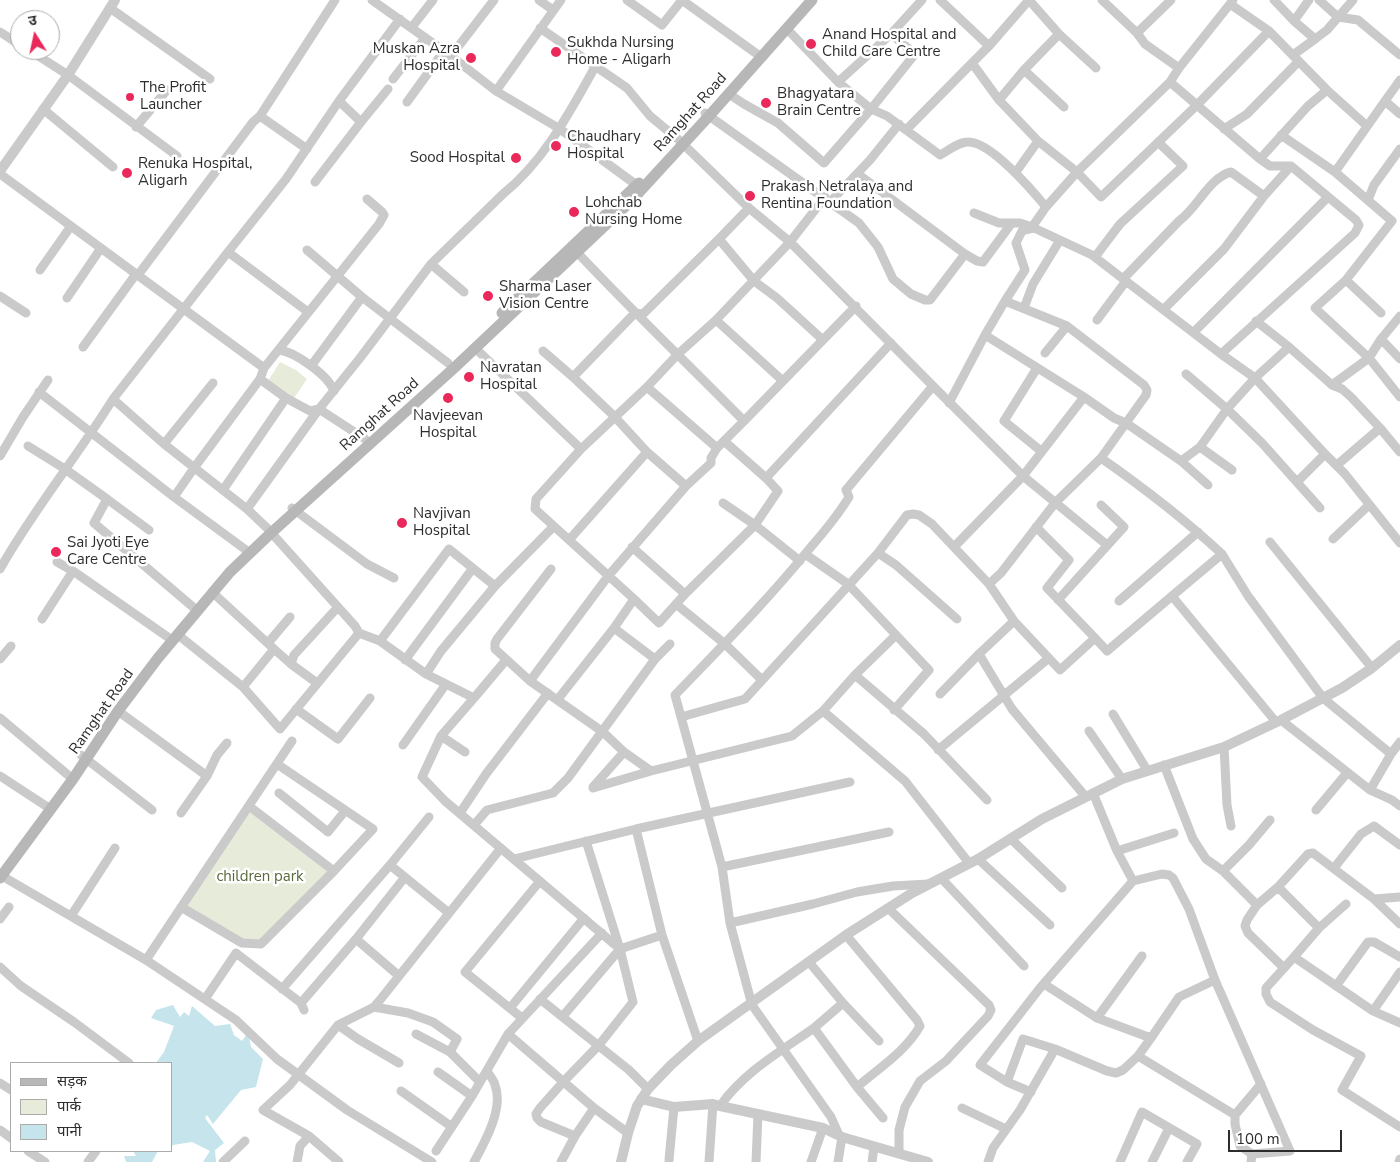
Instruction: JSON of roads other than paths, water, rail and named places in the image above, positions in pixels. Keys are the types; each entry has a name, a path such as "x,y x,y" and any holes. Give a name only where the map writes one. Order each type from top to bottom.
{"main road":[{"name":"Ramghat Road","path":"707,115 804,0"},
{"name":"Ramghat Road","path":"0,874 193,607 226,568 294,510 475,348 640,187 729,94 812,0"},
{"name":"Ramghat Road","path":"294,510 364,440 575,250"},
{"name":"Ramghat Road","path":"22,843 68,775 84,757 114,708 172,637 269,530"}],"street":[{"path":"83,347 253,122 260,116 335,0"},
{"path":"372,0 412,27 496,91 560,129 640,187"},
{"path":"412,27 433,0"},
{"path":"407,102 494,0"},
{"path":"539,0 553,10"},
{"path":"496,91 561,0"},
{"path":"628,0 662,25 682,0 757,54"},
{"path":"838,82 891,34 922,0"},
{"path":"940,0 989,46"},
{"path":"906,130 989,46 1029,0 1059,34 1096,68"},
{"path":"1102,0 1137,33 1145,44 1179,68"},
{"path":"1137,33 1171,0"},
{"path":"1274,0 1315,39"},
{"path":"1294,21 1309,0"},
{"path":"1320,0 1338,17 1358,20 1400,55"},
{"path":"949,403 985,335 1025,270 1016,243 1022,231 1034,228 1046,207 1078,172 1170,82 1231,2 1269,31 1327,90 1367,126"},
{"path":"1224,129 1247,114 1296,58 1327,30 1347,2"},
{"path":"210,79 113,4 68,74 0,172 264,368"},
{"path":"0,570 113,399 307,149 400,19"},
{"path":"540,28 627,88 650,116 681,142 749,208 790,242 856,306 949,403 1023,476 1107,546"},
{"path":"787,29 838,82 871,109 888,116 940,155 963,142 981,145 1016,172 1046,207"},
{"path":"972,63 999,100 1038,141 1078,172 1101,197 1196,106 1269,31"},
{"path":"729,94 778,123 824,163 915,54 891,34"},
{"path":"999,100 1024,70 1059,34"},
{"path":"393,79 425,38"},
{"path":"45,60 68,74 177,156"},
{"path":"247,509 319,409 431,264 503,194 516,184 540,158 560,129 595,67"},
{"path":"1024,70 1064,107"},
{"path":"1335,172 1400,80"},
{"path":"1170,82 1260,159 1270,166 1291,166 1356,220 1359,225 1355,233 1220,354"},
{"path":"315,182 388,89"},
{"path":"136,127 167,90"},
{"path":"1260,159 1308,106 1327,90"},
{"path":"1385,101 1400,114"},
{"path":"339,102 361,122"},
{"path":"43,109 113,167"},
{"path":"707,115 859,222 878,247 893,279 899,286 911,294 924,300 930,300 964,254"},
{"path":"260,116 307,149"},
{"path":"724,441 766,478 778,492 755,525 659,623 535,509 536,499 581,449 647,387 678,354 716,320 828,199 858,174 898,124"},
{"path":"1282,135 1335,172 1396,223 1346,280 1315,308 1369,358 1400,397"},
{"path":"1016,172 1038,141"},
{"path":"1095,257 1120,224 1182,166 1158,142"},
{"path":"1368,200 1374,185 1400,149"},
{"path":"1267,151 1270,166"},
{"path":"1164,309 1224,249 1264,196 1291,166"},
{"path":"1097,320 1125,280 1179,221 1188,215 1222,174 1231,172 1264,196"},
{"path":"858,174 964,254 977,261 983,262 1011,224"},
{"path":"1194,332 1328,197"},
{"path":"174,497 260,379 264,368 308,312 338,278 379,224 384,215 367,199"},
{"path":"573,376 635,314 643,314 749,208"},
{"path":"974,213 999,223 1020,223 1034,228 1095,257 1220,354 1255,378 1345,474 1400,544"},
{"path":"40,270 71,226"},
{"path":"719,239 754,281 777,298 823,340"},
{"path":"1024,308 1033,284 1060,240"},
{"path":"67,298 101,248"},
{"path":"306,250 338,278 448,364"},
{"path":"575,250 635,314 678,354 744,422"},
{"path":"228,252 308,312"},
{"path":"431,264 464,292"},
{"path":"1346,280 1381,312"},
{"path":"0,296 26,313"},
{"path":"311,366 362,297"},
{"path":"989,584 1001,573 1055,503 1101,458 1146,395 1147,390 1144,385 1067,326 1005,301"},
{"path":"530,681 609,575 686,486 711,462 711,458 717,448 856,306"},
{"path":"1332,385 1369,358 1381,339 1400,316"},
{"path":"716,320 783,381"},
{"path":"1256,321 1290,347 1332,385 1342,389 1351,397 1400,452"},
{"path":"1045,353 1067,326"},
{"path":"985,335 1114,418 1126,423 1181,461 1208,485"},
{"path":"1381,339 1400,359"},
{"path":"766,478 891,343"},
{"path":"1181,461 1200,447 1227,408 1255,378 1290,347"},
{"path":"475,348 581,449"},
{"path":"279,350 286,351 311,366 331,384 334,391"},
{"path":"543,351 573,376 647,452 686,486"},
{"path":"1037,368 1004,421 1041,451"},
{"path":"1186,374 1227,408 1262,443 1320,508"},
{"path":"260,379 286,398 310,410 319,409 364,440"},
{"path":"0,456 48,380"},
{"path":"164,444 213,383"},
{"path":"838,1162 841,1136 831,1117 752,1005 730,922 722,868 675,695 725,644 803,558 842,510 849,497 846,490 933,386"},
{"path":"647,387 717,448"},
{"path":"39,392 174,497 246,550"},
{"path":"954,547 1023,476 1084,397"},
{"path":"223,490 286,398"},
{"path":"113,399 164,444 247,509 269,530 355,626 359,633 380,641 426,674 474,698"},
{"path":"1336,465 1380,428"},
{"path":"28,446 65,469 149,530"},
{"path":"1200,447 1232,470"},
{"path":"569,540 647,452"},
{"path":"1298,482 1325,454"},
{"path":"1101,458 1149,492 1222,554 1248,596 1323,698 1390,754"},
{"path":"107,499 94,523 193,607"},
{"path":"723,503 803,558 848,584 930,670 894,710"},
{"path":"1058,600 1124,527 1101,505"},
{"path":"1333,539 1369,505"},
{"path":"294,510 367,564 394,578"},
{"path":"682,717 746,698 878,553 907,515 920,515 932,524 989,584 1014,621 1060,670 1095,638"},
{"path":"426,674 441,651 495,586 553,527"},
{"path":"1036,527 1070,560 1047,588 1107,651 1222,554"},
{"path":"1119,601 1198,532"},
{"path":"1270,542 1372,668"},
{"path":"632,547 686,594"},
{"path":"380,641 449,549 495,586"},
{"path":"878,553 896,564 957,619"},
{"path":"57,562 172,637 243,687 280,729 359,633"},
{"path":"405,660 473,568"},
{"path":"551,569 495,643 495,649 530,681 603,732 624,752 651,771"},
{"path":"42,619 73,571"},
{"path":"212,592 291,664 317,683"},
{"path":"1172,596 1278,721 1370,790 1392,800 1400,806"},
{"path":"558,699 614,628 634,599"},
{"path":"676,604 725,644 762,680"},
{"path":"291,664 294,655 338,607"},
{"path":"243,687 290,617"},
{"path":"940,694 1014,621"},
{"path":"614,628 655,660"},
{"path":"624,752 593,788 651,771 792,736 823,711 855,675 896,635"},
{"path":"474,826 487,810 553,793 568,778 655,660 670,644"},
{"path":"622,1162 628,1133 641,1099 671,1065 698,1041 752,1005 846,936 912,893 974,861 1042,819 1122,779 1224,747 1278,721 1342,688 1372,668 1400,645"},
{"path":"0,659 11,646"},
{"path":"979,654 1012,710 1089,795 1116,851 1133,880"},
{"path":"938,750 1003,694 1049,658"},
{"path":"506,660 441,736 422,777 474,826 620,949"},
{"path":"855,675 924,734 987,800"},
{"path":"403,745 446,684"},
{"path":"460,813 486,774 548,693"},
{"path":"296,709 338,739 370,698"},
{"path":"118,711 207,776"},
{"path":"823,711 905,781 974,861 1050,925"},
{"path":"1113,714 1148,770"},
{"path":"0,718 68,775"},
{"path":"1089,731 1122,779"},
{"path":"441,736 464,752"},
{"path":"146,960 292,741"},
{"path":"1370,790 1390,754 1400,742"},
{"path":"181,813 207,776 217,755 226,743"},
{"path":"1224,747 1227,805 1231,826"},
{"path":"84,757 152,810"},
{"path":"181,908 242,942 261,944 373,829 277,764"},
{"path":"1164,765 1193,839 1206,859 1223,872 1257,905"},
{"path":"1316,810 1347,773"},
{"path":"0,776 46,806"},
{"path":"514,859 636,829 850,782"},
{"path":"279,793 328,832 345,811"},
{"path":"249,806 334,871"},
{"path":"282,988 390,865 429,817"},
{"path":"1223,872 1270,820"},
{"path":"1334,868 1362,834 1374,826 1400,845"},
{"path":"636,829 662,935 698,1041"},
{"path":"722,868 889,832"},
{"path":"1116,851 1174,833"},
{"path":"1011,839 1062,888"},
{"path":"575,1136 541,1122 536,1114 564,1081 599,1045 633,1002 620,949 586,841"},
{"path":"71,916 115,848"},
{"path":"339,1162 309,1136 263,1110 290,1085 338,1025 374,1007 501,848"},
{"path":"1284,968 1248,933 1245,926 1257,905 1278,888 1308,854 1313,853 1334,868 1374,899 1400,924"},
{"path":"390,865 449,913"},
{"path":"0,874 146,960 205,998 236,1020 277,1059 347,1110 432,1162"},
{"path":"1031,1092 1008,1082 980,1065 1044,984 1133,880 1162,874 1174,878 1189,910 1214,980 1261,1084 1290,1151 1252,1158 1240,1146 1234,1124 1235,1115 1261,1084"},
{"path":"205,998 236,953 282,988 302,1007 405,877"},
{"path":"941,878 1024,966"},
{"path":"522,1018 465,972 540,881"},
{"path":"730,922 813,904 857,892 893,886 930,884"},
{"path":"1278,888 1319,928"},
{"path":"1374,899 1400,897"},
{"path":"1346,904 1319,928 1266,988 1266,994 1270,1002 1313,1030 1361,1056 1342,1090 1400,1127"},
{"path":"0,919 9,907"},
{"path":"889,909 989,1005 991,1010 988,1016 946,1061 920,1081 905,1107 900,1130 899,1152"},
{"path":"510,1008 584,918"},
{"path":"436,1151 472,1096 508,1034 602,933"},
{"path":"563,1016 620,949 662,935"},
{"path":"846,936 918,1020 920,1026 916,1034 899,1051 857,1087"},
{"path":"356,939 398,975"},
{"path":"1336,986 1368,942 1374,942 1400,957"},
{"path":"1097,1018 1142,956"},
{"path":"1294,957 1373,1010 1400,1024"},
{"path":"809,962 843,1003 879,1041"},
{"path":"0,967 21,986 128,1062"},
{"path":"1373,1010 1400,972"},
{"path":"1008,1029 1023,1039 1055,1049 1116,1073 1123,1070 1138,1056 1179,997 1214,980"},
{"path":"1044,984 1097,1018 1151,1038"},
{"path":"540,999 629,1070 648,1090"},
{"path":"709,1162 717,1105 743,1079 814,1028 843,1003"},
{"path":"374,1007 408,1013 433,1022 457,1039 450,1052"},
{"path":"338,1025 399,1063"},
{"path":"814,1028 857,1087 883,1118"},
{"path":"416,1034 450,1052 480,1082"},
{"path":"508,1034 594,1108 628,1133"},
{"path":"1008,1082 1023,1039"},
{"path":"988,1162 993,1148 1031,1092 1055,1049"},
{"path":"1138,1056 1235,1115"},
{"path":"474,1162 490,1132 497,1103 496,1085 487,1071"},
{"path":"438,1072 472,1096"},
{"path":"401,1091 452,1127"},
{"path":"641,1099 674,1107 717,1105 823,1128 874,1147 899,1152 928,1162"},
{"path":"669,1160 674,1107"},
{"path":"560,1162 594,1108"},
{"path":"962,1108 1006,1129"},
{"path":"1120,1162 1142,1112 1197,1144 1187,1162"},
{"path":"756,1162 758,1114"},
{"path":"811,1162 823,1128"},
{"path":"1152,1162 1170,1128"},
{"path":"297,1162 300,1146 309,1136"},
{"path":"223,1162 245,1141"},
{"path":"872,1162 874,1147"},
{"path":"30,1152 45,1162"}],"water":[{"path":"173,1005 180,1017 184,1012 189,1016 192,1006 215,1026 230,1024 234,1035 242,1041 246,1035 249,1037 251,1047 263,1059 256,1087 241,1090 213,1124 207,1115 205,1118 224,1143 215,1150 216,1162 203,1162 210,1151 192,1142 172,1146 172,1062 157,1062 164,1052 174,1026 151,1018 156,1010"},
{"path":"134,1152 157,1152 152,1162 126,1162 124,1156 136,1156"}],"place":[{"name":"Anand Hospital and Child Care Centre","path":"811,44"},
{"name":"Sukhda Nursing Home - Aligarh","path":"556,52"},
{"name":"Muskan Azra Hospital","path":"471,58"},
{"name":"The Profit Launcher","path":"130,97"},
{"name":"Bhagyatara Brain Centre","path":"766,103"},
{"name":"Chaudhary Hospital","path":"556,146"},
{"name":"Sood Hospital","path":"516,158"},
{"name":"Renuka Hospital, Aligarh","path":"127,173"},
{"name":"Prakash Netralaya and Rentina Foundation","path":"750,196"},
{"name":"Lohchab Nursing Home","path":"574,212"},
{"name":"Sharma Laser Vision Centre","path":"488,296"},
{"name":"Navratan Hospital","path":"469,377"},
{"name":"Navjeevan Hospital","path":"448,398"},
{"name":"Navjivan Hospital","path":"402,523"},
{"name":"Sai Jyoti Eye Care Centre","path":"56,552"}],"park label":[{"name":"children park","path":"260,877"}]}
